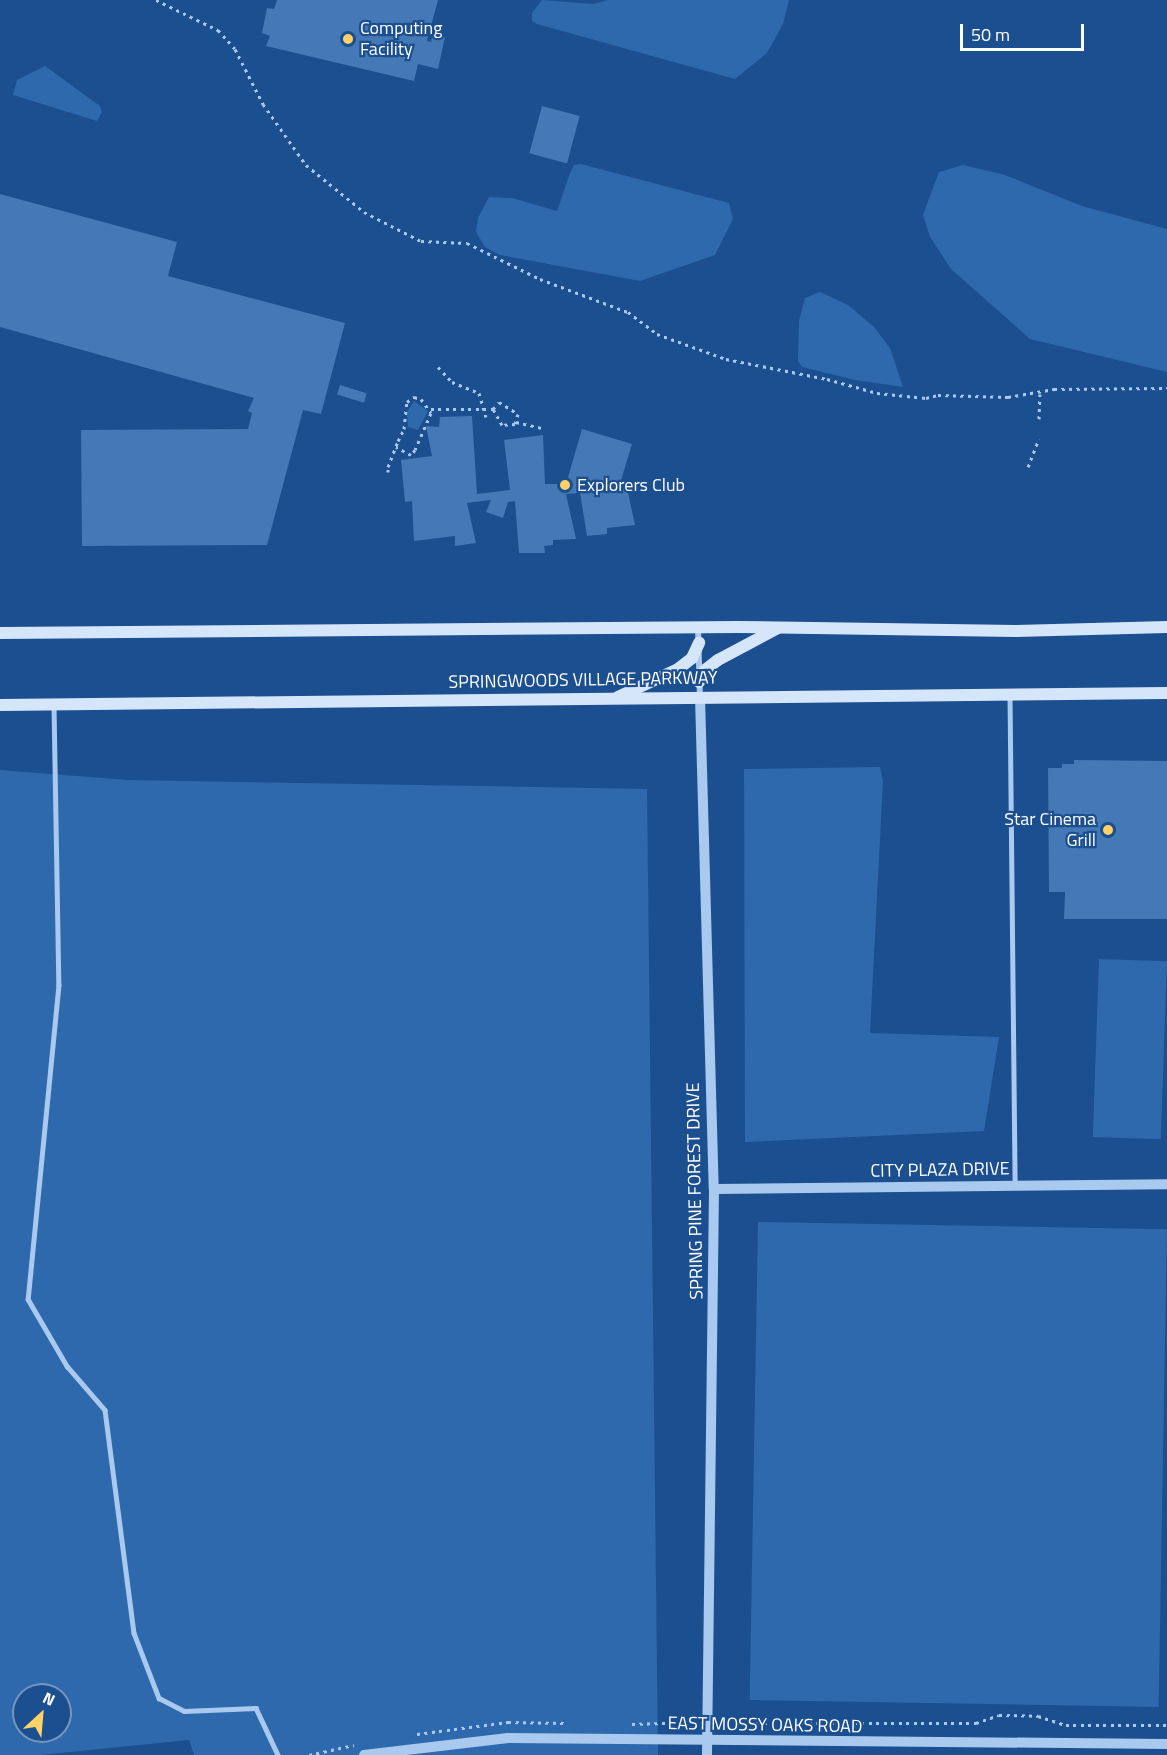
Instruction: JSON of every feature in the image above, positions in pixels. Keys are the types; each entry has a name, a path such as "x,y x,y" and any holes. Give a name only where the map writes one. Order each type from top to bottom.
{"main road":[{"path":"0,633 698,627 1016,631 1167,627"},
{"path":"699,682 705,670 718,660 779,627"},
{"path":"614,698 678,669 692,658 699,643"},
{"name":"SPRINGWOODS VILLAGE PARKWAY","path":"0,705 1167,693"}],"street":[{"name":"SPRING PINE FOREST DRIVE","path":"698,627 714,1189 707,1755"},
{"name":"CITY PLAZA DRIVE","path":"714,1189 1167,1184"},
{"name":"EAST MOSSY OAKS ROAD","path":"364,1755 508,1738 1018,1749 1167,1744"}],"lane":[{"path":"1010,695 1015,1186"},
{"path":"54,705 59,985 28,1299 67,1366 105,1410 134,1633 159,1698 184,1711 256,1708 278,1755"}],"path":[{"path":"156,0 218,30 235,49 264,104 306,165 364,212 421,241 467,243 540,279 628,312 657,334 726,358 827,379 877,393 926,398 938,394 1008,397 1040,394 1054,389 1167,388"},
{"path":"438,368 452,382 479,393 486,408 486,417"},
{"path":"1039,419 1040,394"},
{"path":"388,472 405,429 407,402 414,397 430,409 493,409 505,427 516,422 541,428"},
{"path":"493,409 499,402 505,403 518,414 516,422"},
{"path":"396,447 411,455 430,409"},
{"path":"1028,467 1039,439"}],"shaded area":[{"path":"542,0 593,4 608,0 789,0 783,24 767,53 735,79 537,24 532,21 532,13"},
{"path":"45,66 100,106 102,112 97,121 13,95 17,80"},
{"path":"581,164 729,203 733,219 715,255 640,281 500,255 485,247 476,232 478,218 489,197 512,198 557,211 574,165"},
{"path":"963,165 1005,175 1082,206 1167,229 1167,372 1030,339 951,269 930,237 923,215 939,172"},
{"path":"820,292 848,305 874,327 890,348 903,387 855,380 802,367 798,361 799,321 805,298"},
{"path":"414,401 428,411 418,430 408,427 407,412"},
{"path":"880,767 883,781 870,1033 999,1037 984,1131 745,1142 744,769"},
{"path":"0,770 128,780 647,789 658,1755 194,1755 189,1740 40,1755 0,1755"},
{"path":"1099,959 1167,961 1161,1139 1093,1137"},
{"path":"758,1222 1167,1229 1159,1707 750,1700"}],"building":[{"name":"Computing Facility","path":"277,0 438,0 427,41 431,42 433,33 445,37 438,69 418,64 414,81 266,46 270,36 262,33 267,8 274,9"},
{"path":"542,106 580,116 567,163 529,153"},
{"path":"0,194 177,242 168,276 345,323 321,414 303,410 267,545 82,546 81,430 248,429 252,413 248,411 254,398 0,327"},
{"path":"340,385 367,393 364,403 337,395"},
{"name":"Explorers Club","path":"472,416 477,494 510,490 504,440 543,435 545,484 566,484 582,429 632,444 619,487 627,488 635,525 607,528 607,534 587,536 580,493 566,494 576,539 553,540 553,545 544,546 545,553 519,553 515,501 508,502 503,518 486,512 491,500 467,503 476,543 455,546 455,536 414,541 412,501 405,502 401,460 432,456 426,426 439,427 440,417"},
{"name":"Star Cinema Grill","path":"1074,760 1167,761 1167,919 1064,919 1065,892 1049,892 1048,768 1062,768 1062,764 1074,764"}],"place":[{"name":"Computing Facility","path":"348,39"},
{"name":"Explorers Club","path":"565,485"},
{"name":"Star Cinema Grill","path":"1108,830"}]}
